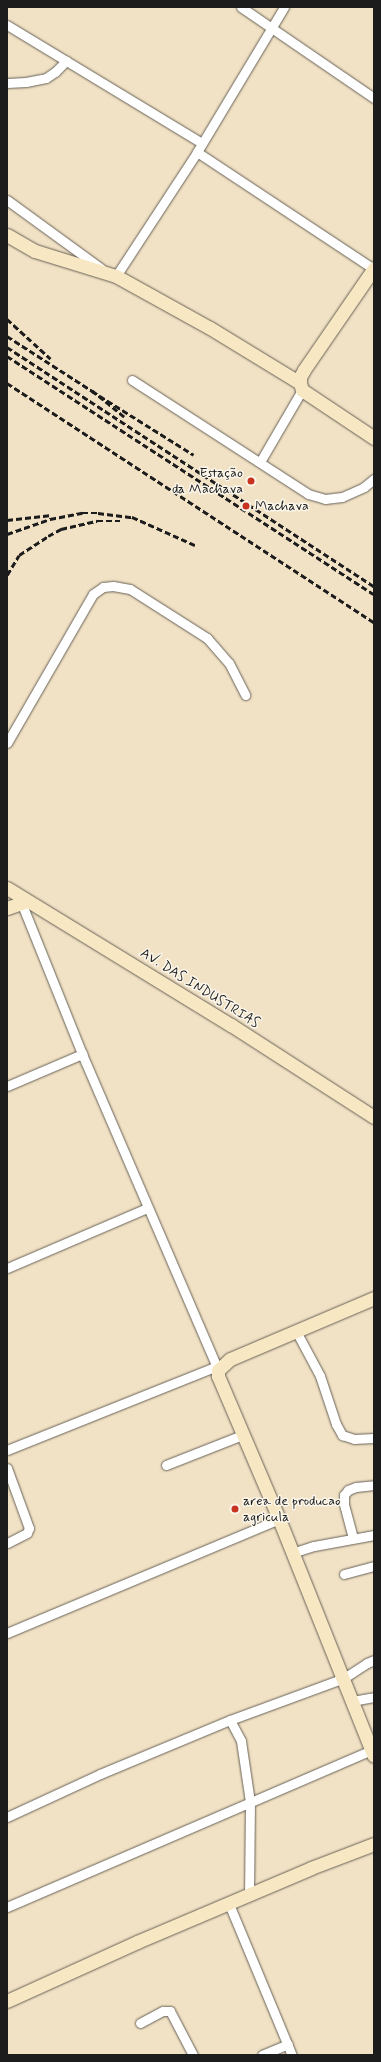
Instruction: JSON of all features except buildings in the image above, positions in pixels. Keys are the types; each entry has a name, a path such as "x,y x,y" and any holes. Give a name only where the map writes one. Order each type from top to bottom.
{"street":[{"path":"241,7 374,98"},
{"path":"112,274 197,152 270,28 284,7"},
{"path":"7,25 202,143"},
{"path":"7,83 26,82 46,78 55,72 66,61"},
{"path":"197,152 374,268 304,370 300,377 301,387 260,462"},
{"path":"7,200 112,274 210,328 301,387 374,438"},
{"path":"7,235 35,251 112,274"},
{"path":"132,380 308,494 325,499 342,497 364,487 374,479"},
{"path":"7,743 86,605 93,594 103,587 113,586 130,589 207,638 229,663 245,695"},
{"name":"AV. DAS INDUSTRIAS","path":"7,888 24,901 269,1049 374,1117"},
{"path":"7,908 24,901 82,1054 217,1368 220,1385 279,1519 373,1753 250,1802 7,1907"},
{"path":"7,1086 82,1054"},
{"path":"7,1268 147,1208"},
{"path":"7,1450 217,1368 230,1359 374,1298"},
{"path":"296,1331 320,1376 336,1424 342,1435 348,1438 374,1438"},
{"path":"166,1465 242,1435"},
{"path":"7,1468 29,1528 27,1533 7,1543"},
{"path":"353,1538 344,1504 344,1495 348,1490 356,1487 374,1485"},
{"path":"7,1633 279,1519"},
{"path":"292,1553 353,1538 374,1535"},
{"path":"344,1574 374,1566"},
{"path":"7,1817 100,1774 230,1720 344,1678 374,1660"},
{"path":"352,1701 374,1697"},
{"path":"230,1720 241,1741 250,1802 249,1894"},
{"path":"7,2001 137,1942 229,1904 249,1894 374,1844"},
{"path":"229,1904 292,2055"},
{"path":"140,2023 163,2011 170,2011 193,2055"},
{"path":"262,2055 288,2044"}],"railway":[{"path":"7,319 51,359"},
{"path":"7,336 94,392"},
{"path":"7,347 374,586"},
{"path":"7,356 374,594"},
{"path":"7,383 374,622"},
{"path":"124,417 92,391 194,455"},
{"path":"7,534 50,519 82,513 98,513 132,517 195,545"},
{"path":"7,520 52,515"},
{"path":"7,575 19,555 61,529 97,521 120,521"}],"place":[{"name":"Estação da Machava","path":"251,481"},
{"name":"Machava","path":"246,506"},
{"name":"area de producao agricula","path":"235,1509"}]}
